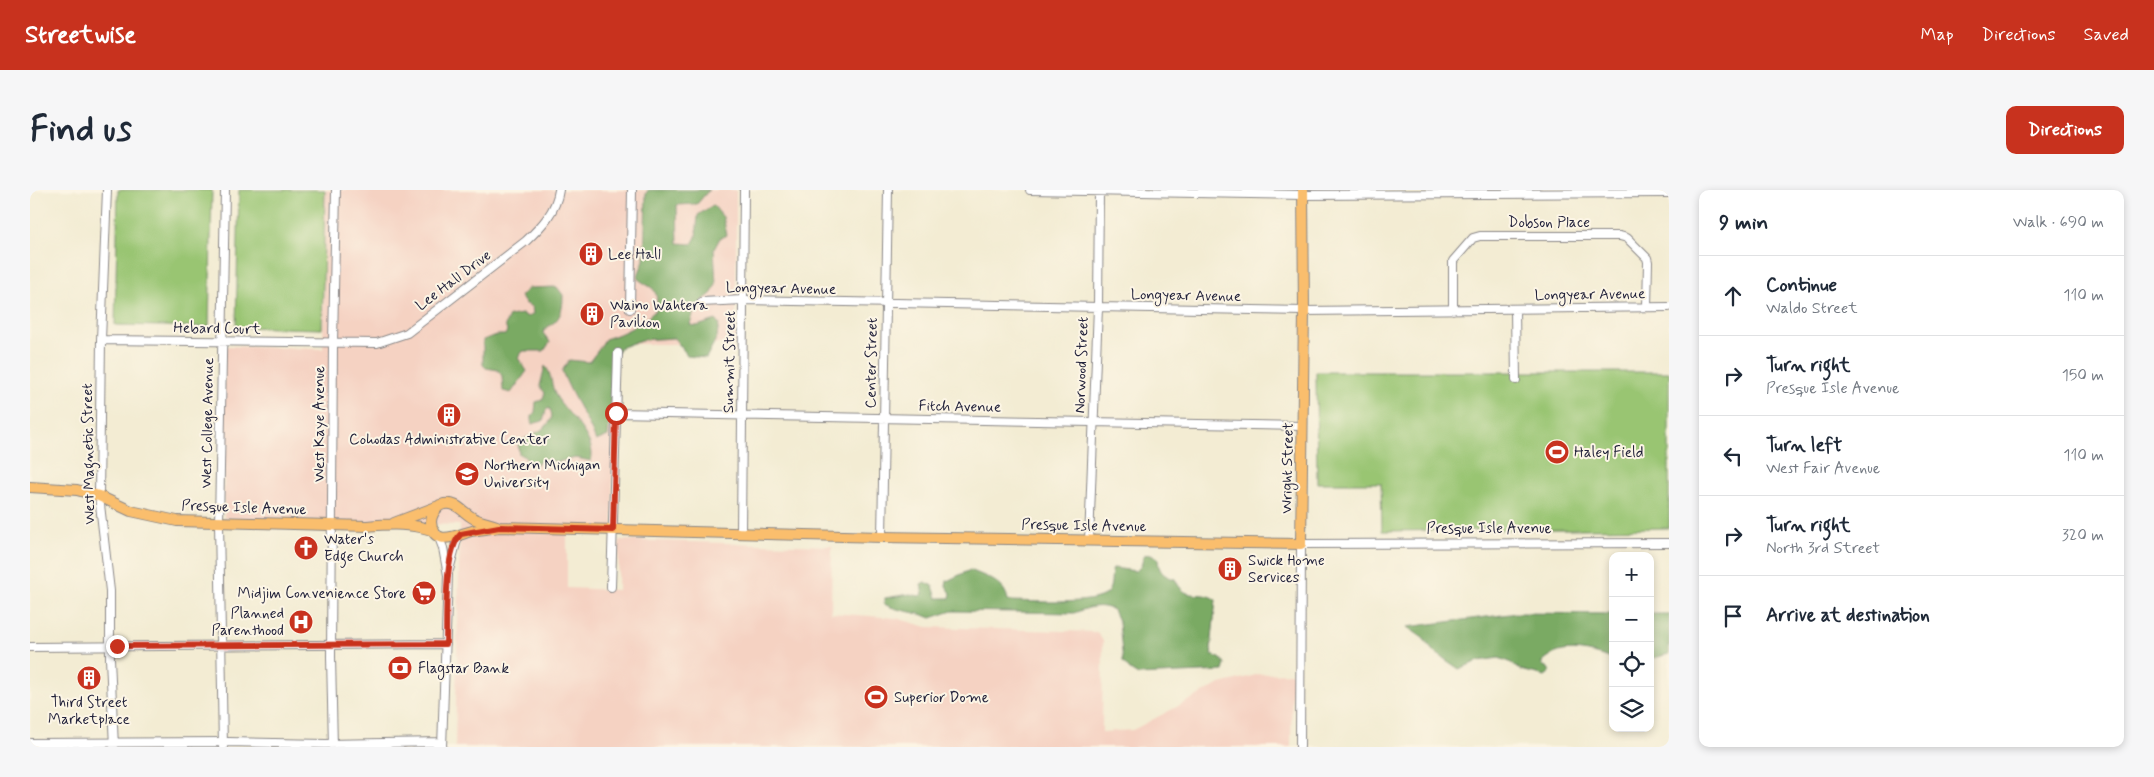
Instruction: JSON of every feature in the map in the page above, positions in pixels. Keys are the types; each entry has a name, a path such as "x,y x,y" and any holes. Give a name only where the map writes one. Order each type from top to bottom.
{"main road":[{"name":"Wright Street","path":"1301,544 1304,310 1303,192"},
{"name":"Presque Isle Avenue","path":"30,487 77,490 99,496 131,511 156,518 219,523 367,526 393,524 426,528 448,539 499,527 882,537 1301,544"},
{"name":"Presque Isle Avenue","path":"393,524 440,505 452,503 462,508 472,518 499,527"},
{"path":"436,533 432,518 435,510 440,505"},
{"path":"459,535 467,523 466,515 462,508"}],"street":[{"name":"West Magnetic Street","path":"107,190 101,340 99,496 100,518 110,591 114,745"},
{"name":"West College Avenue","path":"223,744 219,523 225,190"},
{"name":"West Kaye Avenue","path":"333,746 331,645 336,190"},
{"name":"Lee Hall Drive","path":"333,343 377,343 407,332 526,241 551,214 558,198 559,190"},
{"path":"630,310 632,190"},
{"name":"Summit Street","path":"741,534 744,190"},
{"name":"Center Street","path":"882,537 888,190"},
{"path":"1030,190 1669,193"},
{"name":"Norwood Street","path":"1089,541 1098,307 1099,191"},
{"name":"Dobson Place","path":"1453,310 1452,261 1473,238 1480,236 1620,236 1627,238 1647,258 1647,307"},
{"name":"Longyear Avenue","path":"702,302 744,300 1304,310 1669,307"},
{"path":"1515,309 1516,380"},
{"name":"Hebard Court","path":"101,340 333,343"},
{"path":"611,587 618,354"},
{"name":"Fitch Avenue","path":"616,413 1303,426"},
{"path":"436,533 443,548 448,575"},
{"path":"30,743 333,746 442,744 448,575 452,553 459,535"},
{"name":"Presque Isle Avenue","path":"1301,544 1669,543"},
{"name":"Wright Street","path":"1300,747 1301,544"},
{"path":"30,647 446,644"}],"shaded area":[{"name":"Northern Michigan University","path":"325,190 736,190 736,344 611,344 613,530 567,530 567,588 618,590 619,540 832,546 831,613 896,618 927,627 1097,632 1103,641 1102,732 1133,730 1220,684 1260,674 1292,673 1291,747 455,747 460,525 224,518 224,346 323,349"}],"green space":[{"path":"118,190 212,190 209,327 115,325"},
{"path":"239,190 325,190 322,329 236,327"},
{"path":"648,190 709,190 697,204 677,205 678,243 692,244 696,237 698,215 713,205 723,217 727,235 720,238 714,249 716,284 712,293 695,307 690,325 697,326 716,320 719,324 717,337 706,358 688,356 674,338 641,340 619,348 614,361 608,436 596,441 562,371 569,360 589,362 605,339 633,327 657,309 655,292 637,278 644,260 646,194"},
{"path":"557,287 563,295 561,311 558,318 543,333 550,342 544,351 523,351 518,358 527,371 511,393 503,391 502,376 498,370 486,368 483,365 483,340 497,335 505,335 507,331 505,325 509,316 522,314 528,317 533,314 532,307 525,303 520,296 529,288"},
{"path":"545,366 549,372 556,396 586,435 592,453 591,461 576,458 557,462 544,459 535,465 530,465 525,457 519,454 518,442 542,429 551,420 552,414 549,408 546,410 543,421 532,424 536,402 542,400 545,393 540,386"},
{"path":"1316,372 1669,372 1669,528 1382,531 1381,483 1317,483"},
{"path":"1151,554 1158,558 1162,572 1175,579 1179,587 1184,591 1204,595 1216,600 1211,649 1212,655 1220,658 1225,664 1223,671 1138,675 1123,662 1119,623 1113,610 1103,607 1084,609 1074,613 952,611 931,618 884,604 885,598 910,594 919,596 923,594 921,584 925,582 933,586 937,598 950,598 951,593 946,586 947,581 970,570 989,578 999,585 1006,594 1008,601 1060,602 1089,600 1107,593 1110,587 1113,568 1136,571 1141,566 1144,555"},
{"path":"1518,613 1609,614 1609,658 1576,650 1559,652 1542,662 1542,665 1548,668 1550,672 1545,676 1521,670 1510,662 1499,658 1478,661 1459,669 1433,651 1423,638 1407,627"},
{"path":"1654,614 1669,614 1669,654 1654,658"}],"place":[{"name":"Lee Hall","path":"591,254"},
{"name":"Waino Wahtera Pavilion","path":"592,314"},
{"name":"Cohodas Administrative Center","path":"449,415"},
{"name":"Haley Field","path":"1557,452"},
{"name":"Northern Michigan University","path":"467,474"},
{"name":"Water's Edge Church","path":"306,548"},
{"name":"Swick Home Services","path":"1230,569"},
{"name":"Midjim Convenience Store","path":"424,593"},
{"name":"Planned Parenthood","path":"301,622"},
{"name":"Flagstar Bank","path":"400,668"},
{"name":"Third Street Marketplace","path":"89,678"},
{"name":"Superior Dome","path":"876,697"}],"route":[{"path":"117,646 446,644 448,575 453,548 458,536 471,531 499,527 613,530 616,413"}]}
